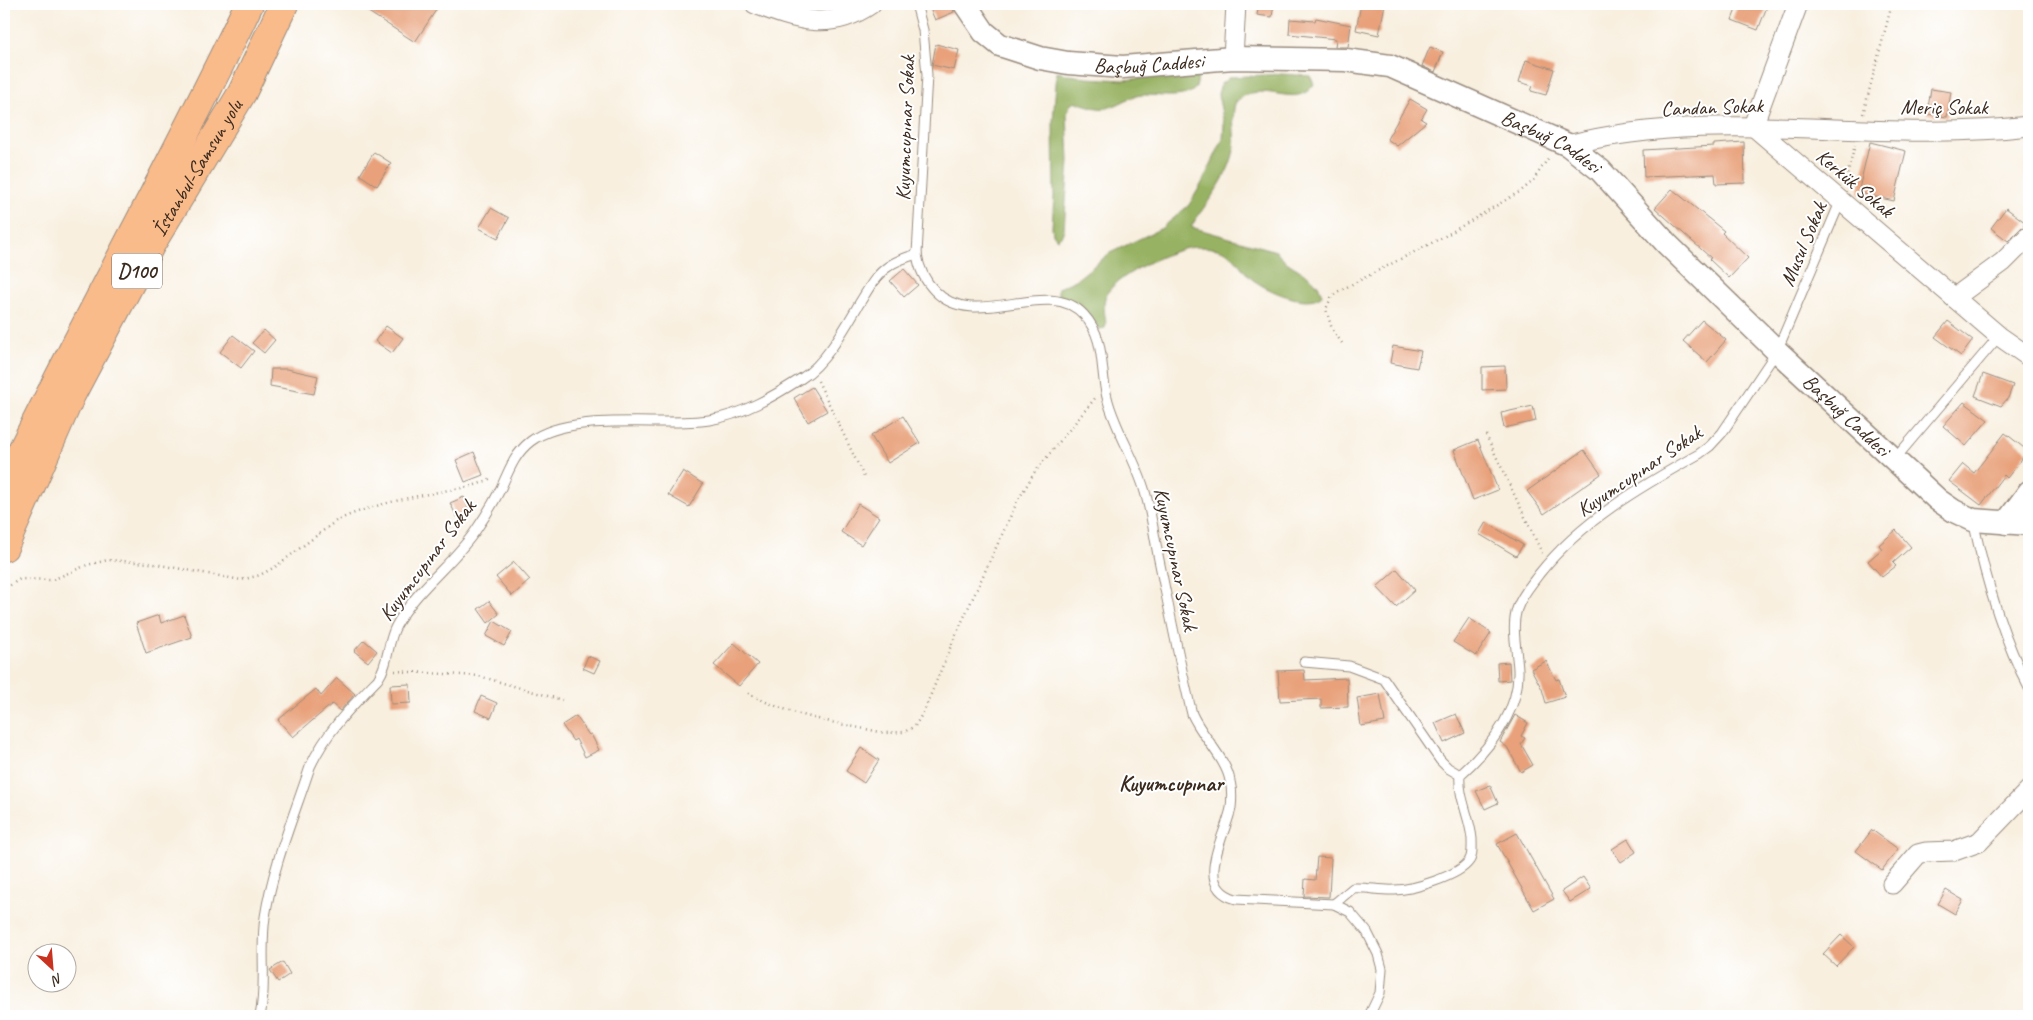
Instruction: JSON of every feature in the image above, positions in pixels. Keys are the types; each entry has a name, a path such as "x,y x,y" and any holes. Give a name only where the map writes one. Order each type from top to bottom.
{"highway":[{"name":"İstanbul-Samsun yolu","path":"4,487 57,378 218,70 249,4"},
{"name":"İstanbul-Samsun yolu","path":"4,547 71,395 151,244 242,93 284,4"}],"street":[{"path":"755,4 790,18 806,21 824,21 852,15 871,4"},
{"name":"Başbuğ Caddesi","path":"965,4 984,32 1000,45 1049,60 1093,66 1123,67 1233,58 1346,60 1390,66 1564,143 1600,170 1667,244 1776,351 1938,500 1954,511 1973,520 2029,524"},
{"path":"1233,58 1236,4"},
{"path":"1753,126 1798,4"},
{"name":"Candan Sokak","path":"1564,143 1624,134 1753,126 1859,128"},
{"name":"Kerkük Sokak","path":"1753,126 1999,336 2029,357"},
{"name":"Meriç Sokak","path":"1859,128 1970,131 2029,126"},
{"path":"1954,298 2003,262 2029,236"},
{"path":"2006,523 2029,492"},
{"path":"1892,884 1918,854 1954,851 1979,842 2029,790"}],"lane":[{"name":"Kuyumcupınar Sokak","path":"916,4 923,30 927,75 917,254 922,274 940,297 950,303 978,307 1058,301 1079,310 1098,336 1104,387 1116,424 1132,455 1146,493 1192,714 1201,733 1223,763 1230,778 1231,806 1213,866 1216,882 1222,892 1236,899 1334,904 1350,912 1367,932 1378,954 1382,969 1380,993 1369,1016"},
{"name":"Musul Sokak","path":"1776,351 1841,200"},
{"name":"Kuyumcupınar Sokak","path":"383,673 388,647 396,626 420,593 475,532 500,489 511,463 530,441 553,430 570,426 640,421 709,420 769,398 813,371 843,329 874,280 889,266 917,254"},
{"path":"1894,460 1999,336"},
{"name":"Kuyumcupınar Sokak","path":"1460,775 1477,760 1497,734 1515,700 1518,670 1514,619 1521,599 1548,563 1573,537 1600,515 1710,446 1736,414 1776,351"},
{"path":"1973,520 1980,555 1993,596 2012,650 2029,688"},
{"path":"1304,662 1349,666 1377,674 1384,679 1440,760 1448,768 1460,775 1459,784 1471,829 1472,852 1469,861 1449,874 1422,886 1393,890 1353,888 1334,904"},
{"path":"260,1016 263,1002 263,932 271,883 310,767 317,750 328,734 383,673"}],"path":[{"name":"Musul Sokak","path":"1841,200 1892,4"},
{"path":"1342,343 1332,328 1326,309 1330,298 1337,292 1445,236 1521,191 1532,182 1564,143"},
{"path":"813,371 865,479"},
{"path":"748,693 771,706 806,717 885,733 896,734 910,730 924,711 953,641 1017,502 1034,473 1104,387"},
{"path":"1486,434 1548,563"},
{"path":"6,588 20,579 52,580 87,565 108,560 148,563 241,580 275,567 336,521 347,516 399,501 474,485 486,481 511,463"},
{"path":"383,673 413,671 479,676 562,700"},
{"path":"6,1016 27,1014 61,1016"}],"green space":[{"path":"1057,72 1086,78 1124,80 1196,73 1197,83 1194,90 1178,96 1142,95 1111,107 1102,108 1095,108 1075,102 1070,105 1067,114 1069,161 1064,229 1062,235 1057,239 1053,234 1052,227 1054,197 1053,121"},
{"path":"1282,74 1310,76 1314,84 1307,92 1298,95 1257,92 1237,101 1234,110 1234,150 1231,161 1222,181 1191,227 1276,251 1288,263 1314,281 1322,295 1315,299 1307,300 1276,293 1252,279 1230,254 1217,249 1202,247 1188,248 1168,254 1128,274 1117,282 1109,290 1105,298 1105,328 1099,329 1082,308 1058,295 1058,288 1076,280 1110,253 1162,228 1189,205 1223,139 1224,124 1218,94 1221,84 1230,77"}],"building":[{"path":"356,4 440,4 415,42"},
{"path":"928,4 952,4 954,12 935,20"},
{"path":"1259,4 1274,4 1272,17 1257,15"},
{"path":"1361,4 1385,4 1379,35 1356,30"},
{"path":"1738,4 1768,4 1758,30 1732,20"},
{"path":"1316,18 1351,25 1348,47 1335,47 1336,39 1289,34 1290,19 1315,21"},
{"path":"936,44 959,50 954,70 932,65"},
{"path":"1430,47 1443,52 1435,72 1422,66"},
{"path":"1526,60 1554,69 1546,95 1531,91 1533,86 1519,82"},
{"path":"1931,89 1951,92 1947,117 1927,114"},
{"path":"1410,99 1427,109 1421,119 1426,122 1397,146 1387,139"},
{"path":"1744,142 1745,183 1716,184 1715,174 1644,177 1643,150 1714,146 1714,144"},
{"path":"1870,142 1906,151 1894,201 1858,193"},
{"path":"374,152 391,163 377,186 360,175"},
{"path":"1672,189 1724,231 1722,233 1748,258 1729,278 1709,259 1711,258 1655,208"},
{"path":"491,208 509,218 498,238 479,228"},
{"path":"2006,208 2026,223 2008,241 1991,228"},
{"path":"904,269 918,285 904,297 890,281"},
{"path":"1702,320 1726,340 1707,362 1683,341"},
{"path":"1948,321 1973,340 1961,356 1935,337"},
{"path":"386,326 403,338 392,353 375,341"},
{"path":"264,330 275,340 264,353 252,343"},
{"path":"233,335 254,351 241,368 220,352"},
{"path":"1393,346 1421,351 1417,368 1390,363"},
{"path":"1505,366 1506,389 1482,390 1482,367"},
{"path":"271,369 287,369 318,376 314,394 270,386"},
{"path":"1983,374 2013,385 2008,398 2001,406 1975,396"},
{"path":"812,387 827,411 808,422 794,398"},
{"path":"1964,402 1988,420 1966,446 1943,426"},
{"path":"1533,406 1536,421 1504,428 1501,413"},
{"path":"903,416 920,443 888,463 871,436"},
{"path":"2005,433 2028,451 2007,478 2004,475 1981,505 1949,481 1963,464 1974,473"},
{"path":"1478,440 1498,490 1473,500 1454,450"},
{"path":"1584,450 1601,474 1544,514 1527,491"},
{"path":"474,452 483,475 465,482 456,460"},
{"path":"683,471 703,484 689,507 668,495"},
{"path":"464,497 470,511 457,517 450,503"},
{"path":"858,504 879,517 861,545 841,532"},
{"path":"1486,522 1523,545 1516,556 1479,534"},
{"path":"1896,530 1911,547 1893,563 1896,566 1882,577 1868,561 1882,549 1879,545"},
{"path":"514,562 530,580 512,596 496,577"},
{"path":"1397,569 1415,590 1396,607 1377,587"},
{"path":"489,601 499,614 488,623 478,609"},
{"path":"159,615 161,623 184,615 192,637 146,653 136,623"},
{"path":"1469,618 1491,633 1476,656 1453,642"},
{"path":"494,621 512,632 504,646 486,636"},
{"path":"364,640 377,651 368,662 354,651"},
{"path":"734,643 758,664 739,686 714,665"},
{"path":"588,656 600,661 594,673 583,668"},
{"path":"1546,661 1556,680 1559,679 1565,697 1546,703 1542,689 1531,669"},
{"path":"1509,662 1510,680 1498,681 1497,663"},
{"path":"1304,670 1305,680 1347,678 1348,707 1321,708 1321,699 1280,701 1278,671"},
{"path":"337,678 355,694 340,711 332,704 293,737 278,720 316,689 321,696"},
{"path":"410,684 411,703 391,704 390,685"},
{"path":"1380,694 1385,722 1361,726 1357,698"},
{"path":"481,696 497,703 491,718 475,711"},
{"path":"1456,714 1465,733 1444,743 1435,723"},
{"path":"1515,715 1528,723 1521,736 1525,738 1521,744 1533,765 1521,772 1507,747 1500,742"},
{"path":"576,716 589,735 591,734 599,750 585,757 576,739 573,741 562,725"},
{"path":"861,748 879,760 864,783 846,771"},
{"path":"1490,785 1498,803 1485,809 1476,791"},
{"path":"1872,830 1898,849 1882,870 1856,851"},
{"path":"1517,833 1554,899 1534,910 1497,844"},
{"path":"1628,839 1636,852 1621,862 1612,849"},
{"path":"1317,857 1331,858 1329,897 1304,896 1305,879 1315,880"},
{"path":"1583,877 1591,889 1570,902 1562,891"},
{"path":"1946,890 1963,900 1955,914 1938,904"},
{"path":"1841,935 1854,947 1836,966 1823,954"},
{"path":"283,962 290,974 278,982 270,970"}],"district":[{"name":"Kuyumcupınar","path":"1171,783"}]}
